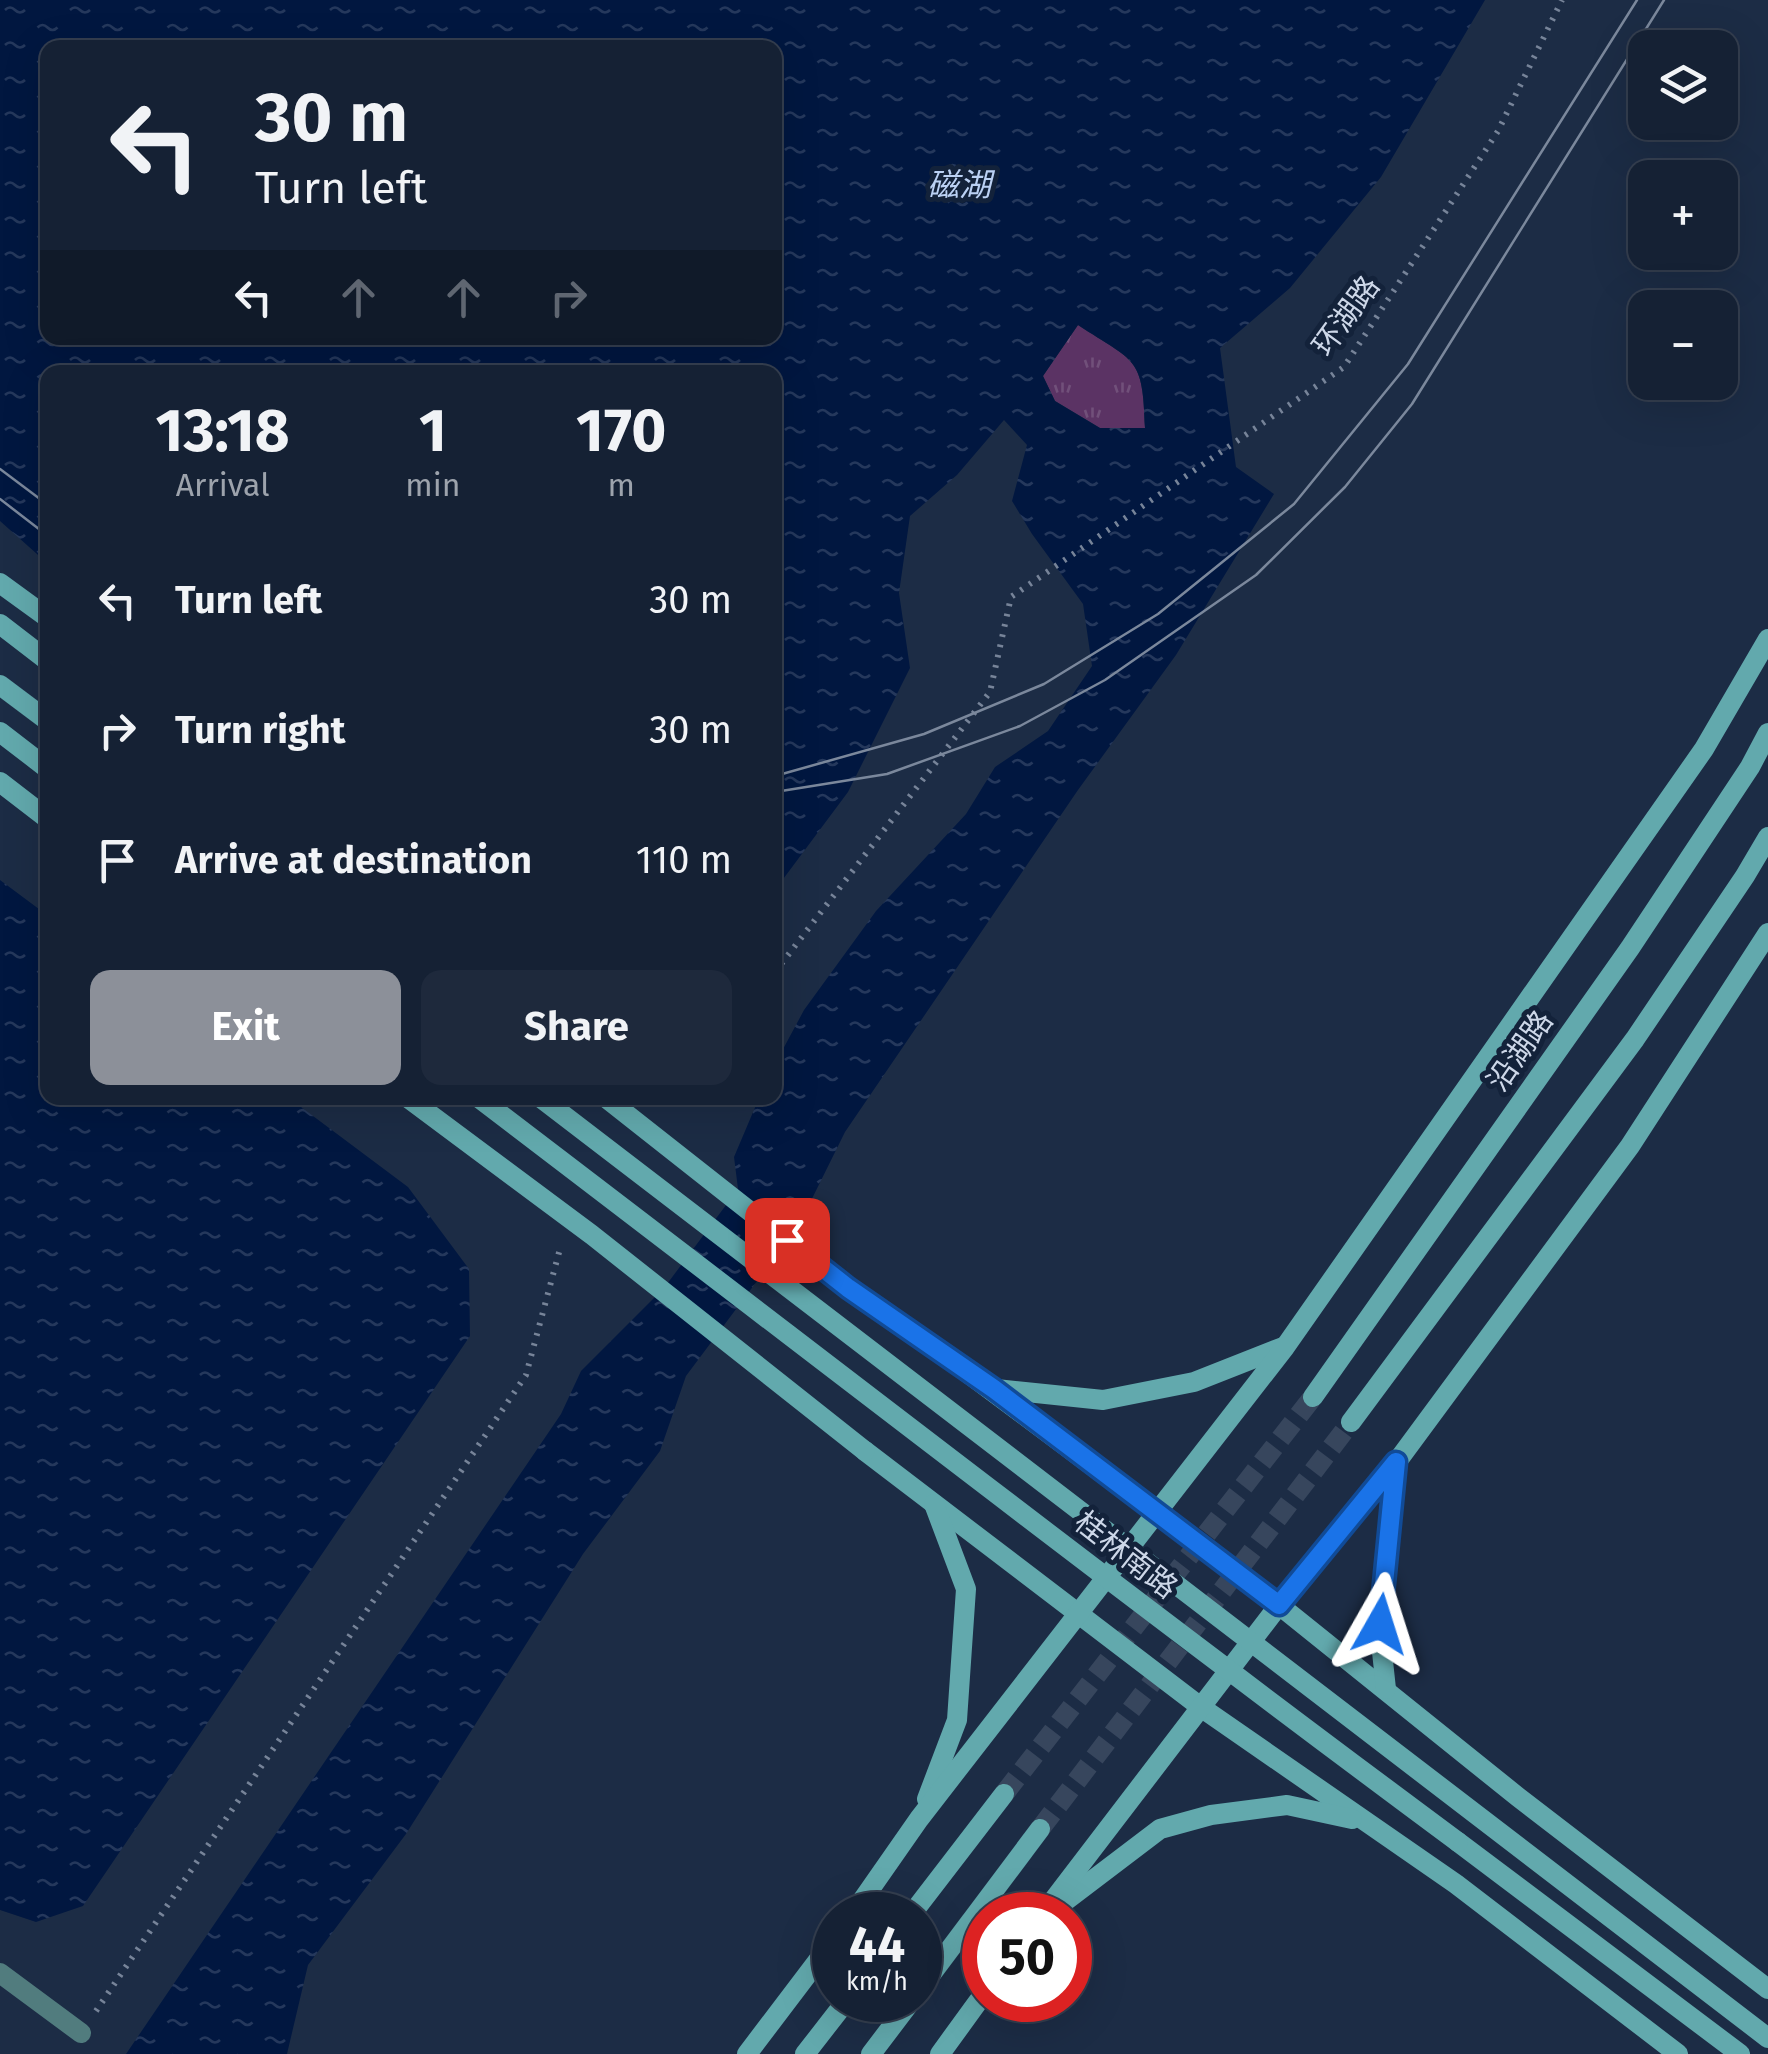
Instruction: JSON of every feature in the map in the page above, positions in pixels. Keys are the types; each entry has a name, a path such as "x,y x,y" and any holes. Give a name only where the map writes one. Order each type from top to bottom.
{"main road":[{"path":"0,582 40,612"},
{"path":"0,624 40,655"},
{"path":"868,1892 919,1819 1285,1346 1704,749 1768,639"},
{"path":"0,685 40,715"},
{"path":"0,732 40,763"},
{"name":"沿湖路","path":"1313,1397 1630,948 1768,734"},
{"path":"0,782 40,812"},
{"path":"1350,1422 1635,1039 1768,837"},
{"path":"1062,1892 1279,1605 1396,1462 1630,1146 1768,933"},
{"path":"417,1105 592,1235 865,1451 1202,1708 1456,1884 1678,2054"},
{"name":"桂林南路","path":"488,1105 1051,1534 1154,1617 1740,2054"},
{"name":"桂林南路","path":"550,1105 1768,2038"},
{"path":"615,1105 848,1288 994,1389 1279,1605 1518,1797 1768,1989"},
{"path":"994,1389 1104,1400 1194,1382 1285,1346"},
{"path":"1386,1689 1380,1624 1396,1462"},
{"path":"919,1819 957,1720 966,1588 933,1502"},
{"path":"929,1892 1004,1794"},
{"path":"1075,1892 1160,1829 1211,1814 1288,1805 1363,1822"},
{"path":"942,1960 1040,1829"},
{"path":"747,2054 812,1968"},
{"path":"805,2054 829,2022"},
{"path":"871,2054 895,2022"},
{"path":"940,2054 963,2022"}],"street":[{"path":"0,1973 81,2032"}],"path":[{"name":"环湖路","path":"782,963 990,692 1011,597 1344,367 1498,131 1562,0"},
{"path":"81,2032 526,1375 562,1238"}],"green space":[{"path":"1078,325 1132,364 1142,387 1145,428 1100,428 1055,401 1043,376"}],"water":[{"name":"磁湖","path":"0,0 1485,0 1381,177 1290,288 1220,348 1236,467 1274,494 1176,655 1078,790 845,1132 799,1225 686,1376 660,1451 583,1554 406,1834 308,1965 287,2054 126,2054 561,1414 581,1371 664,1288 738,1189 734,1157 756,1105 782,1105 782,1051 804,1010 876,911 966,814 995,767 1048,731 1092,666 1083,604 1012,501 1027,445 1004,420 957,475 910,516 899,593 910,668 848,792 782,881 782,365 40,365 40,557 0,521","holes":["1078,325 1113,347 1138,374 1145,428 1100,428 1055,401 1043,376"]},
{"path":"0,880 40,910 40,1105 298,1105 408,1187 469,1269 470,1336 83,1906 36,1922 0,1910"}],"tunnel":[{"path":"1004,1794 1313,1397"},
{"path":"1040,1829 1351,1422"}],"tram line":[{"path":"782,774 924,734 1044,684 1158,614 1294,504 1408,364 1637,0"},
{"path":"782,791 887,774 1020,726 1105,680 1256,575 1345,487 1412,404 1664,0"},
{"path":"0,469 40,499"},
{"path":"0,499 40,530"}],"route":[{"path":"787,1240 848,1288 994,1389 1279,1605 1396,1462 1380,1624"}]}
